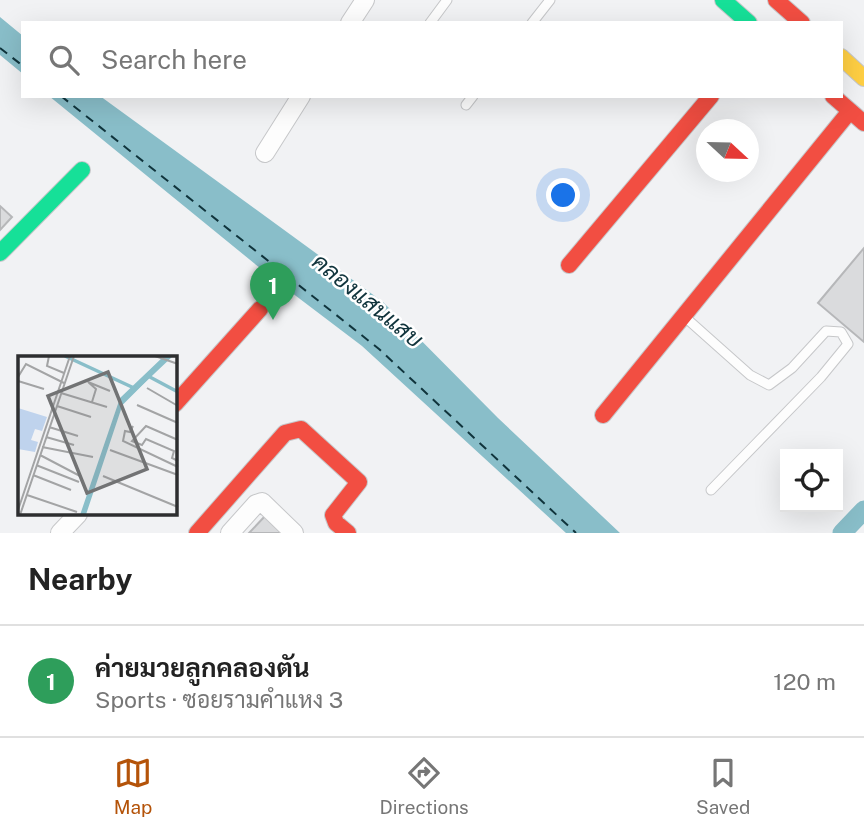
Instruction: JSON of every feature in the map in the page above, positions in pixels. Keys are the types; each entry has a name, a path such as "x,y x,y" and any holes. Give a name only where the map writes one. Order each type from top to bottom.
{"street":[{"path":"351,21 365,0"},
{"path":"723,0 746,21"},
{"path":"776,0 800,21"},
{"path":"843,59 864,78"},
{"path":"265,153 301,98"},
{"path":"569,265 710,98"},
{"path":"835,98 864,124"},
{"path":"603,415 850,111"},
{"path":"0,253 82,170"},
{"path":"177,402 260,309"},
{"path":"197,533 285,433 293,429 301,429 359,481 333,515 336,523 348,533"},
{"path":"230,533 260,502 294,533"},
{"path":"61,533 76,516"}],"lane":[{"path":"431,21 447,0"},
{"path":"534,21 550,0"},
{"path":"466,105 471,98"},
{"path":"685,317 750,375 769,385 792,368 826,331 841,332 848,344 821,377 710,490"}],"water":[{"path":"0,17 21,34 21,72 0,55"},
{"name":"คลองแสนแสบ","path":"51,98 103,98 383,302 498,418 620,533 566,533 362,346 271,277"}],"building":[{"path":"0,206 12,217 0,230"},
{"path":"864,248 864,342 818,303"},
{"path":"266,515 286,533 249,533"}],"waterway":[{"path":"842,533 864,510"}],"ferry route":[{"path":"0,48 21,64"},
{"path":"64,98 379,349 576,533"}],"traffic: fast":[{"path":"723,0 747,21"},
{"path":"0,253 82,170"}],"traffic: slow":[{"path":"843,59 864,78"}],"traffic: jam":[{"path":"776,0 800,21"},
{"path":"569,265 709,98"},
{"path":"835,98 864,123"},
{"path":"603,415 850,111"},
{"path":"177,402 260,309"},
{"path":"197,533 285,433 301,429 359,482 333,515 336,523 348,533"}],"place":[{"name":"ค่ายมวยลูกคลองตัน","path":"273,320"}]}
